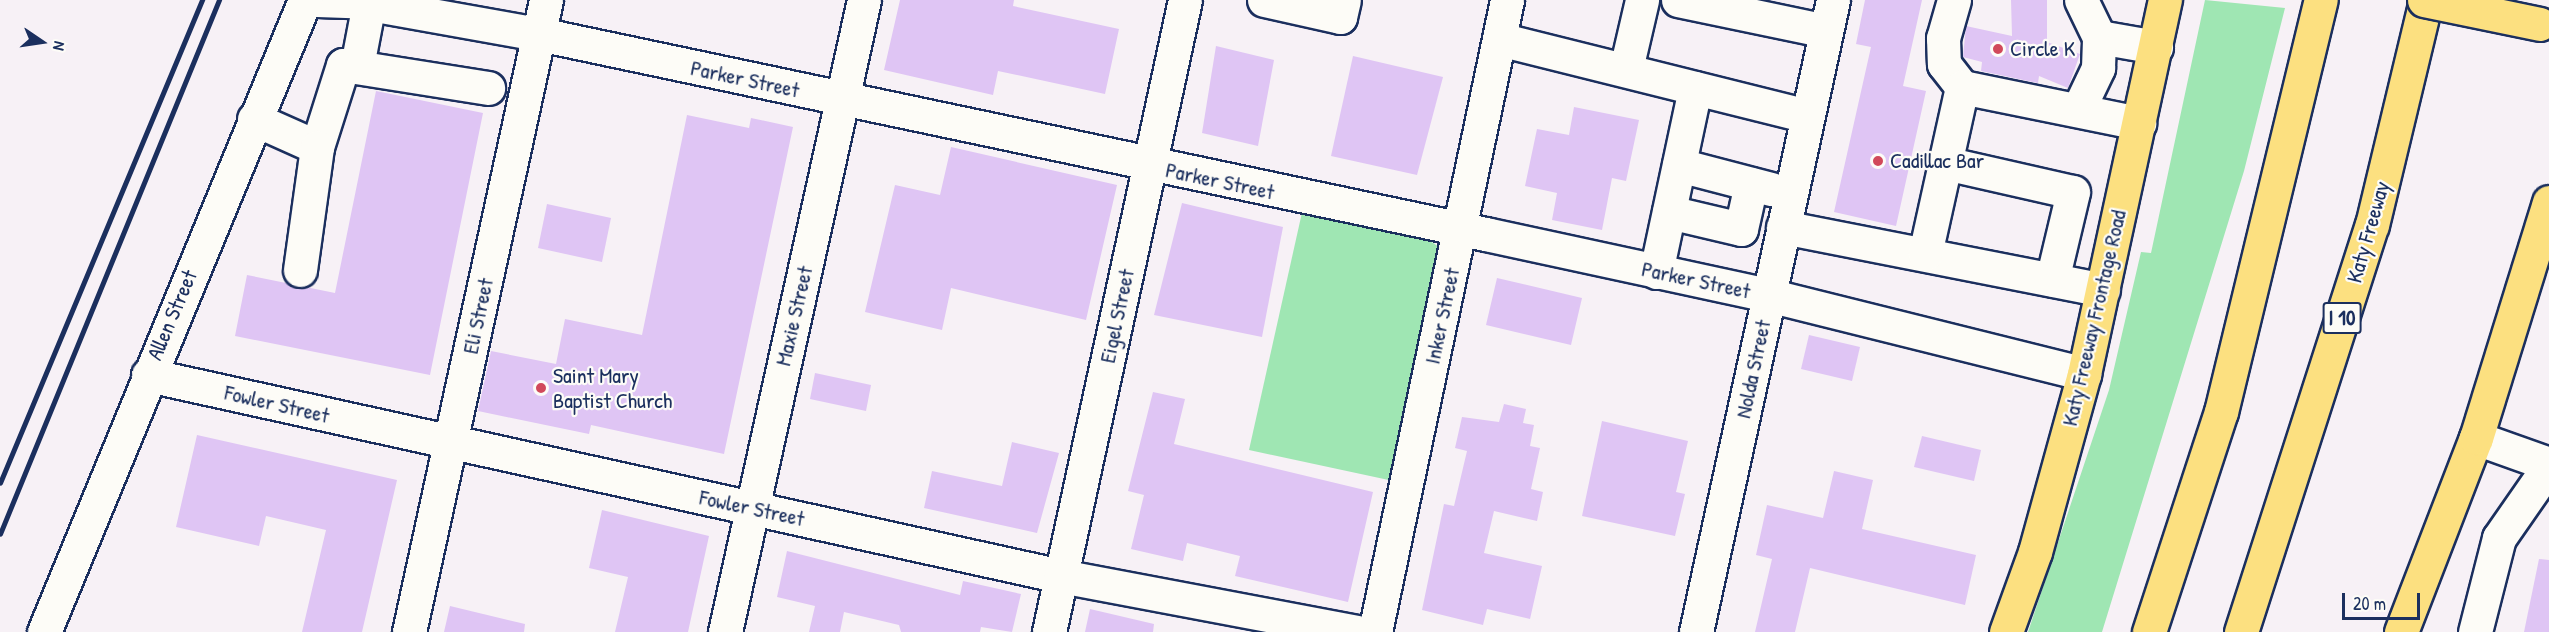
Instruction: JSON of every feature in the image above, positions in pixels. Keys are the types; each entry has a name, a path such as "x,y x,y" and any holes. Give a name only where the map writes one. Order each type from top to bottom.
{"main road":[{"name":"Katy Freeway Frontage Road","path":"2006,632 2035,552 2084,374 2165,0"},
{"path":"2149,632 2221,412 2321,0"},
{"path":"2425,0 2545,25"},
{"name":"Katy Freeway","path":"2241,632 2372,225 2425,0"},
{"path":"2401,632 2540,274 2549,202"}],"street":[{"name":"Allen Street","path":"44,632 304,0"},
{"name":"Parker Street","path":"317,0 358,1 539,34 1768,296 2084,374"},
{"name":"Eli Street","path":"410,632 546,0"},
{"name":"Maxie Street","path":"725,632 864,0"},
{"name":"Eigel Street","path":"1049,632 1185,0"},
{"path":"1264,0 1340,17 1344,0"},
{"name":"Inker Street","path":"1375,632 1461,230 1507,0"},
{"path":"1626,69 1642,0"},
{"path":"1678,0 1829,16"},
{"path":"1954,0 1943,39 1944,64 1962,87 2139,123"},
{"path":"2078,110 2090,95 2098,68 2099,37 2081,0"},
{"path":"357,66 358,1"},
{"name":"Nolda Street","path":"1696,632 1829,16"},
{"path":"2099,37 2156,47"},
{"path":"1499,39 1807,116"},
{"path":"300,270 317,147 343,65 488,88"},
{"path":"1925,254 1962,87"},
{"path":"1656,272 1695,88"},
{"path":"254,118 317,147"},
{"path":"1945,163 2073,192 2052,280"},
{"path":"1678,165 1790,194"},
{"path":"1669,212 1741,229 1751,184"},
{"path":"1783,227 2103,290"},
{"name":"Fowler Street","path":"148,375 450,444 752,507 1061,576 1357,632"},
{"path":"2475,632 2499,538 2549,465 2476,438"}],"green space":[{"path":"2205,0 2285,8 2244,171 2102,632 2028,632 2109,390 2141,252 2151,253"},
{"path":"1303,208 1420,234 1442,249 1398,482 1249,450"}],"building":[{"path":"900,0 1014,0 1013,6 1119,29 1105,94 998,71 993,95 884,70"},
{"name":"Cadillac Bar","path":"1865,0 1922,0 1903,86 1926,91 1896,226 1834,212 1871,47 1856,44"},
{"path":"2011,0 2047,0 2047,42 2080,54 2068,88 2039,76 2038,83 1981,71 1982,62 1963,57 1966,26 2012,36"},
{"path":"1216,46 1274,60 1258,146 1202,133"},
{"path":"1353,56 1443,77 1417,175 1331,156"},
{"path":"376,91 483,113 430,375 235,336 247,275 335,293"},
{"path":"1574,107 1639,120 1626,181 1612,178 1602,230 1552,220 1557,193 1525,186 1537,129 1569,135"},
{"path":"687,115 749,128 751,118 793,127 724,454 591,425 589,434 478,411 491,351 556,364 565,319 642,335"},
{"path":"951,147 1117,185 1086,320 951,288 942,330 865,312 895,185 940,195"},
{"path":"1182,203 1283,227 1262,337 1154,315"},
{"path":"547,204 611,218 602,262 538,248"},
{"path":"1497,278 1582,298 1571,345 1486,325"},
{"path":"1809,335 1860,347 1852,381 1801,369"},
{"path":"815,373 871,385 866,411 810,399"},
{"path":"1153,392 1185,399 1174,444 1373,492 1348,602 1235,576 1240,556 1187,543 1183,561 1131,549 1144,495 1128,491"},
{"path":"1504,404 1526,409 1523,423 1534,425 1530,446 1540,448 1531,489 1543,492 1537,521 1494,511 1484,553 1542,566 1530,619 1487,609 1483,625 1422,610 1444,504 1454,506 1467,451 1455,448 1462,417 1499,422"},
{"path":"1602,421 1688,441 1676,492 1685,494 1675,536 1582,516"},
{"path":"197,435 397,480 362,632 302,632 326,530 266,516 259,546 176,527"},
{"path":"1922,436 1981,450 1974,481 1914,467"},
{"path":"1012,442 1059,453 1037,533 924,508 932,471 1002,486"},
{"path":"1834,471 1873,480 1862,529 1976,555 1965,605 1810,568 1795,632 1755,632 1772,559 1756,555 1767,505 1823,518"},
{"path":"602,510 709,536 688,632 615,632 628,577 589,568"},
{"path":"787,551 960,595 963,581 1021,594 1012,632 981,627 980,632 901,632 899,625 844,612 840,632 809,632 815,606 777,597"},
{"path":"2539,559 2549,560 2549,632 2524,632"},
{"path":"450,606 525,624 524,632 444,632"},
{"path":"1090,609 1154,624 1153,632 1085,632"}],"railway":[{"path":"0,483 202,0"},
{"path":"0,534 219,0"}],"place":[{"name":"Circle K","path":"1998,49"},
{"name":"Cadillac Bar","path":"1878,161"},
{"name":"Saint Mary Baptist Church","path":"541,388"}]}
